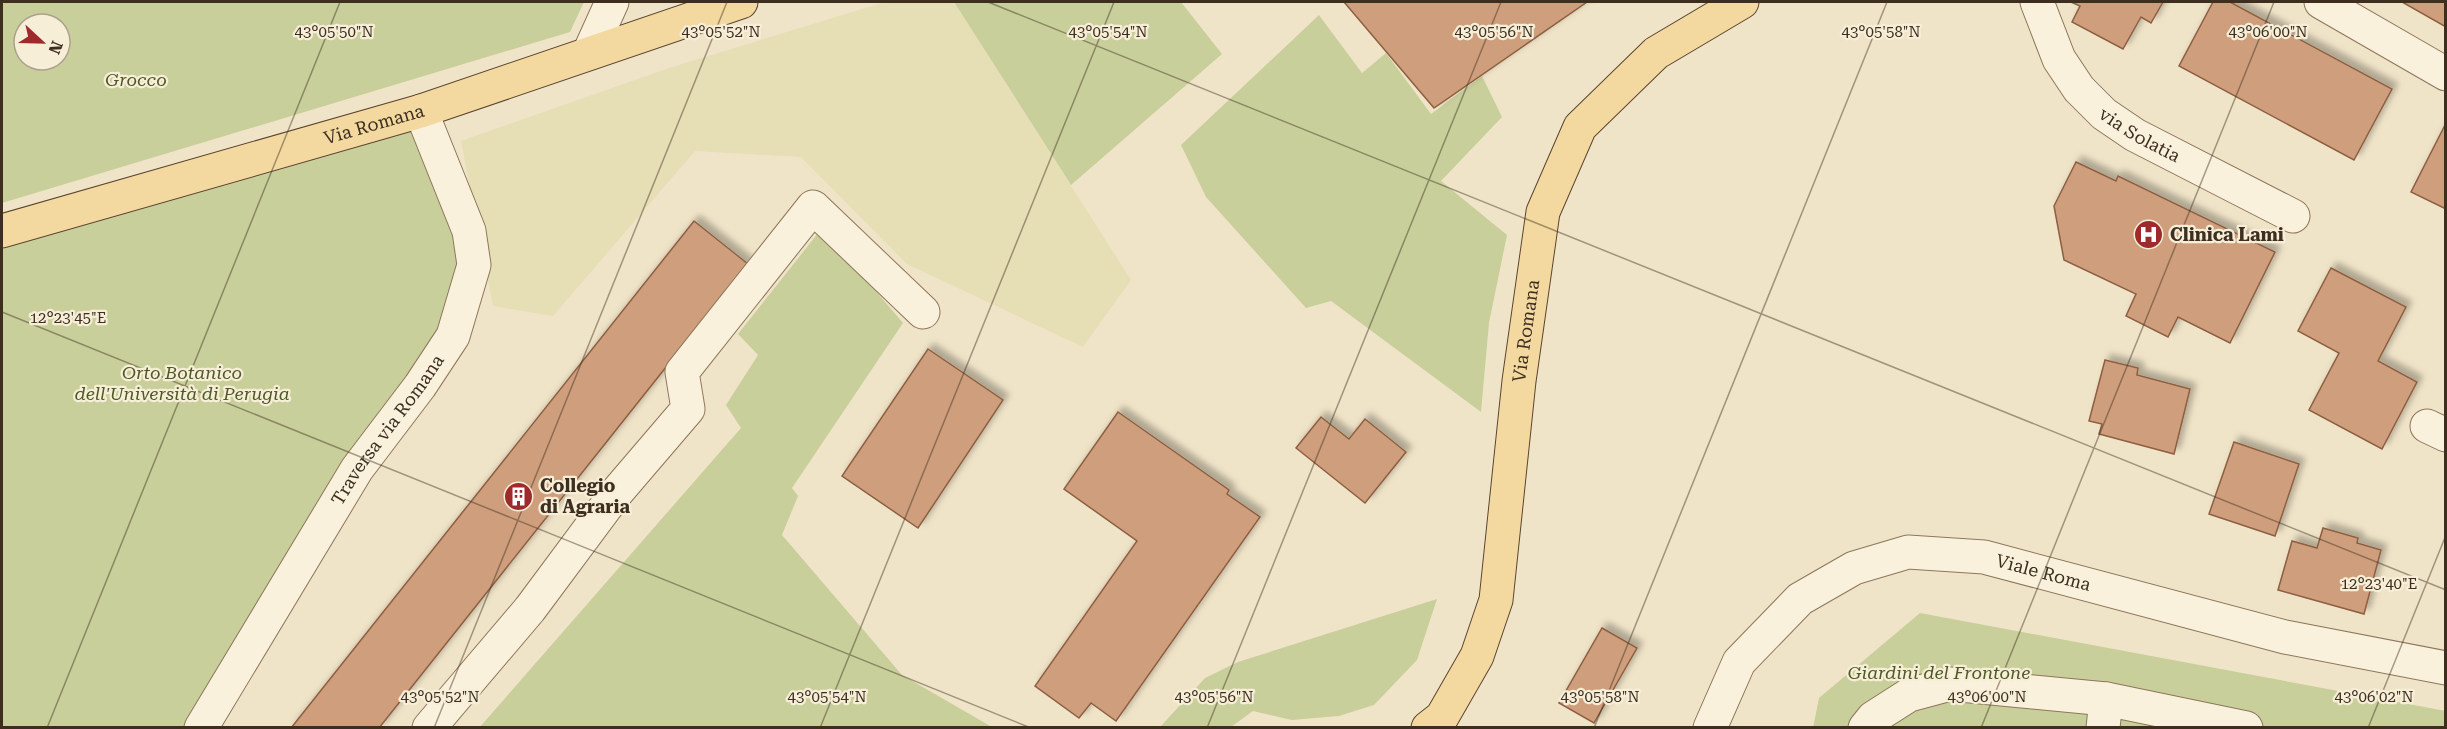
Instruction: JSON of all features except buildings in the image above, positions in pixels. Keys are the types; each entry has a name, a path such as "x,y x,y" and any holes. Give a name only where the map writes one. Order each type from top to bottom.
{"main road":[{"name":"Via Romana","path":"2,231 421,111 741,2"},
{"name":"Via Romana","path":"1428,728 1442,717 1477,656 1497,600 1520,381 1543,212 1580,127 1656,53 1742,2"}],"street":[{"path":"589,53 612,2"},
{"name":"via Solatia","path":"2037,2 2059,59 2079,89 2104,114 2135,135 2293,216"},
{"path":"2321,2 2445,74"},
{"name":"Traversa via Romana","path":"201,728 357,469 420,386 453,336 474,265 469,231 421,111"},
{"path":"429,728 530,609 617,492 688,409 682,372 813,207 923,312"},
{"name":"Viale Roma","path":"1710,728 1739,662 1800,599 1854,568 1908,552 1984,557 2285,638 2445,668"},
{"path":"1865,728 1873,718 1909,695 1950,684 2105,713 2246,728"}],"shaded area":[{"path":"885,2 954,2 1131,280 1083,347 907,264 801,157 695,151 553,316 493,306 461,141 672,67"}],"green space":[{"name":"Grocco","path":"2,2 584,2 570,32 2,203"},
{"path":"954,2 1181,2 1222,54 1071,185"},
{"path":"1319,15 1362,73 1386,53 1431,114 1482,76 1502,117 1441,181 1507,235 1489,323 1481,412 1331,301 1306,308 1206,197 1181,145"},
{"name":"Orto Botanico dell'Università di Perugia","path":"413,130 453,232 462,267 444,331 193,727 2,728 2,247"},
{"path":"822,228 903,323 792,488 798,496 782,535 902,675 992,727 479,728 741,428 726,405 758,355 738,334"},
{"path":"1437,599 1417,660 1374,705 1339,716 1292,720 1253,711 1231,727 1160,727 1205,678 1238,662"},
{"name":"Giardini del Frontone","path":"1920,613 2446,711 2445,728 1813,728 1819,698"}],"place":[{"name":"Clinica Lami","path":"2149,235"},
{"name":"Collegio di Agraria","path":"519,496"}]}
